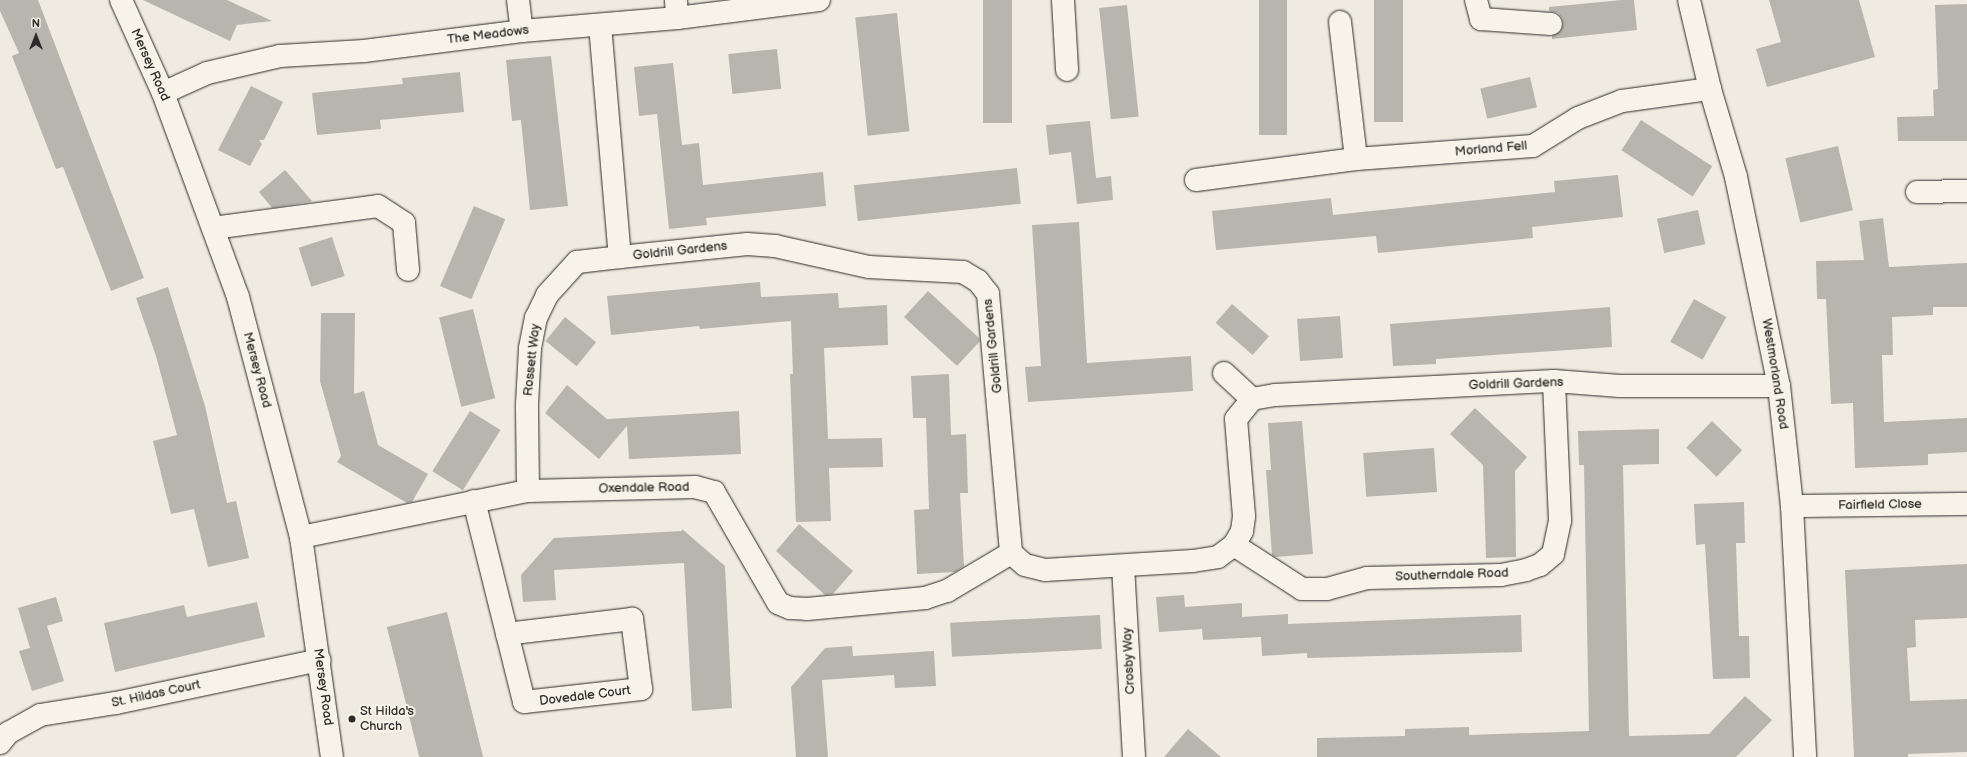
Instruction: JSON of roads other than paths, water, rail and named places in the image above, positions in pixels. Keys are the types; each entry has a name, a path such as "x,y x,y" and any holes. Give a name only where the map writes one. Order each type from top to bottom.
{"street":[{"name":"Mersey Road","path":"121,0 163,93 238,297 301,536 320,660 332,757"},
{"path":"518,0 522,31"},
{"name":"The Meadows","path":"163,93 207,73 280,56 364,51 522,31 600,25 677,9 819,0"},
{"path":"1063,0 1068,70"},
{"path":"1476,0 1481,19 1551,24"},
{"name":"Westmorland Road","path":"1689,0 1710,89 1736,177 1779,386 1792,506 1805,757"},
{"path":"1340,22 1356,159"},
{"name":"Goldrill Gardens","path":"600,25 620,257 747,244 768,245 870,267 963,272 978,281 988,294 1011,552"},
{"name":"Morland Fell","path":"1196,180 1356,159 1533,146 1578,118 1622,101 1710,89"},
{"path":"1917,192 1967,191"},
{"path":"213,228 378,206 404,223 408,270"},
{"name":"Rossett Way","path":"528,491 527,404 530,348 536,318 547,295 577,262 620,257"},
{"path":"1011,552 1025,565 1045,570 1123,566 1218,557 1234,545 1242,532 1244,516 1236,419 1252,399 1224,373"},
{"name":"Goldrill Gardens","path":"1252,399 1275,395 1554,381 1620,386 1779,386"},
{"name":"Southerndale Road","path":"1234,545 1302,589 1327,589 1367,578 1502,574 1526,570 1540,565 1553,554 1560,520 1554,381"},
{"name":"Oxendale Road","path":"301,536 528,491 695,487 714,492 778,602 790,608 807,609 925,598 947,591 1011,552"},
{"name":"Dovedale Court","path":"474,501 507,634 524,702 641,689 632,619 507,634"},
{"name":"Fairfield Close","path":"1792,506 1967,504"},
{"name":"Crosby Way","path":"1123,566 1134,757"},
{"name":"St. Hildas Court","path":"0,743 8,733 40,715 116,703 320,660"}],"place":[{"name":"St Hilda's Church","path":"352,719"}]}
